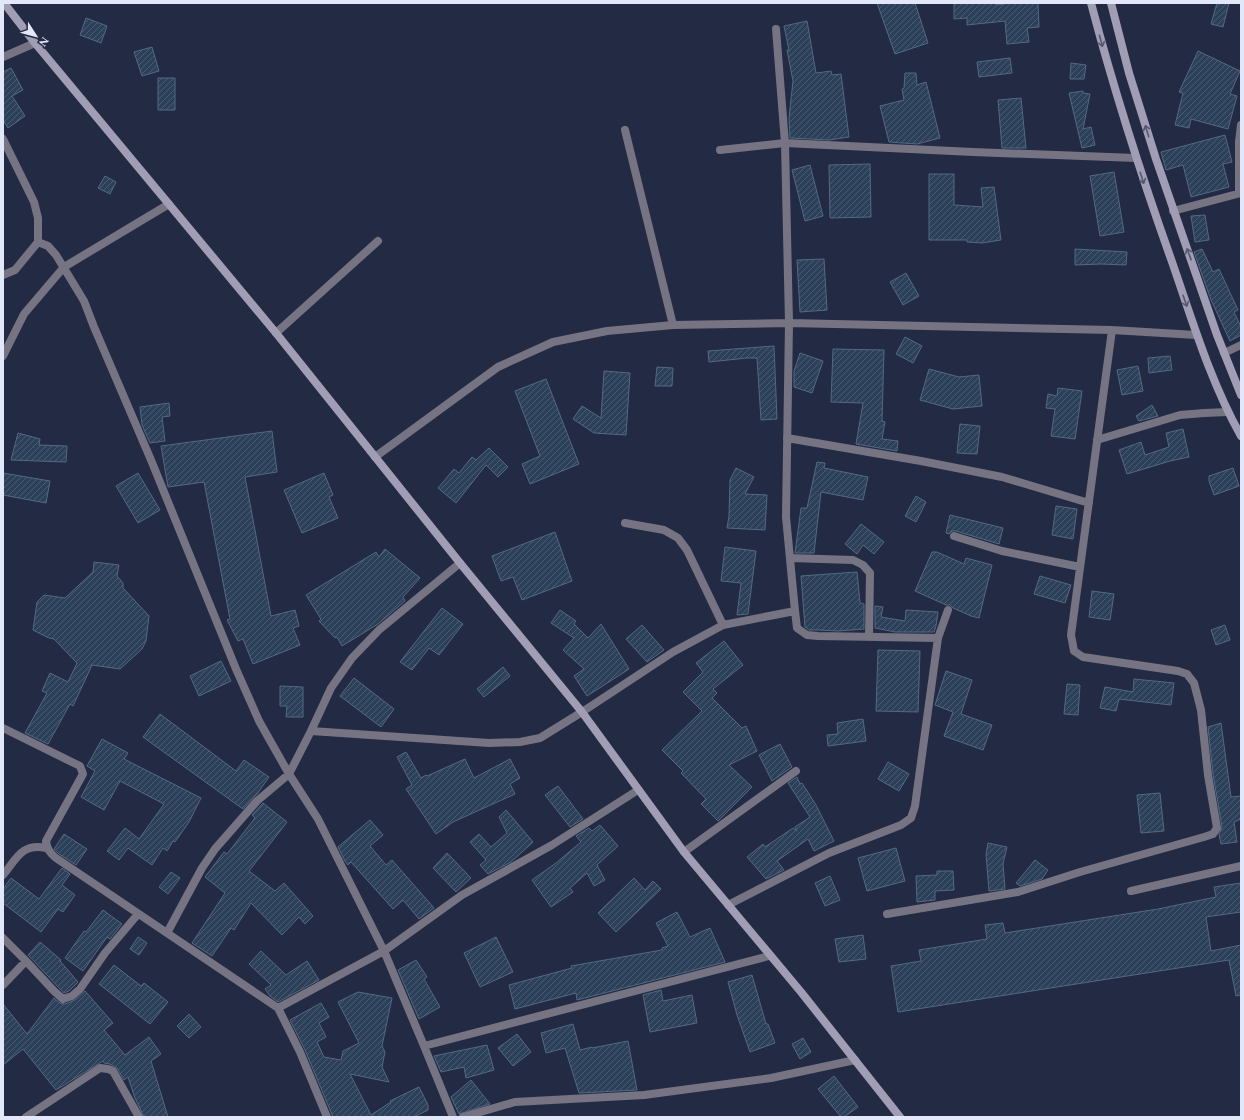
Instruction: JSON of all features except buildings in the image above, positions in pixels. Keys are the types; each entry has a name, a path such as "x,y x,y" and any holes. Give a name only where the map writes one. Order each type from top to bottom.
{"main road":[{"path":"4,3 35,43 276,333 460,563 582,712 684,852 900,1117"},
{"path":"1091,3 1109,71 1136,158 1196,335 1228,412 1241,436"},
{"path":"1111,3 1129,73 1173,211 1217,336 1241,395"}],"street":[{"path":"776,29 785,143 789,323 786,517 797,628 806,634 938,638"},
{"path":"3,57 35,43"},
{"path":"1173,211 1240,193 1239,142 1241,125"},
{"path":"625,130 673,325"},
{"path":"3,139 34,202 38,218 38,242 15,270 3,275"},
{"path":"720,150 785,143 1136,158"},
{"path":"3,356 24,314 64,267 169,204"},
{"path":"276,333 378,241"},
{"path":"38,242 48,246 56,255 84,301 250,702 289,774 318,819 384,951 453,1117"},
{"path":"375,457 498,367 553,342 607,331 673,325 789,323 1112,330 1196,335"},
{"path":"887,914 1018,892 1080,872 1204,837 1213,834 1217,828 1208,775 1201,710 1194,683 1187,674 1178,671 1083,657 1074,651 1071,635 1112,330"},
{"path":"1224,353 1241,345"},
{"path":"1097,440 1180,415 1204,412 1228,412"},
{"path":"787,438 921,461 1002,477 1088,504"},
{"path":"625,523 664,530 678,538 687,550 723,625"},
{"path":"954,536 1002,551 1080,566"},
{"path":"790,558 853,560 863,565 870,573 869,637"},
{"path":"166,933 202,868 215,849 257,801 289,774 331,688 352,658 379,630 460,563"},
{"path":"728,905 829,853 901,825 911,818 915,806 938,638 948,610"},
{"path":"311,731 489,743 520,742 540,738 673,652 723,625 795,611"},
{"path":"3,728 80,766 82,770 83,774 46,841 46,848"},
{"path":"684,852 796,771"},
{"path":"278,1008 384,951 462,895 552,846 638,790"},
{"path":"3,875 26,849 32,846 46,848 56,858 278,1008 300,1052 327,1117"},
{"path":"1131,891 1241,866"},
{"path":"3,938 63,999 72,996 80,989 105,953 138,914"},
{"path":"424,1046 769,956"},
{"path":"3,985 26,961"},
{"path":"463,1117 514,1102 644,1095 771,1078 855,1060"},
{"path":"26,1117 100,1068 113,1071 140,1117"}]}
